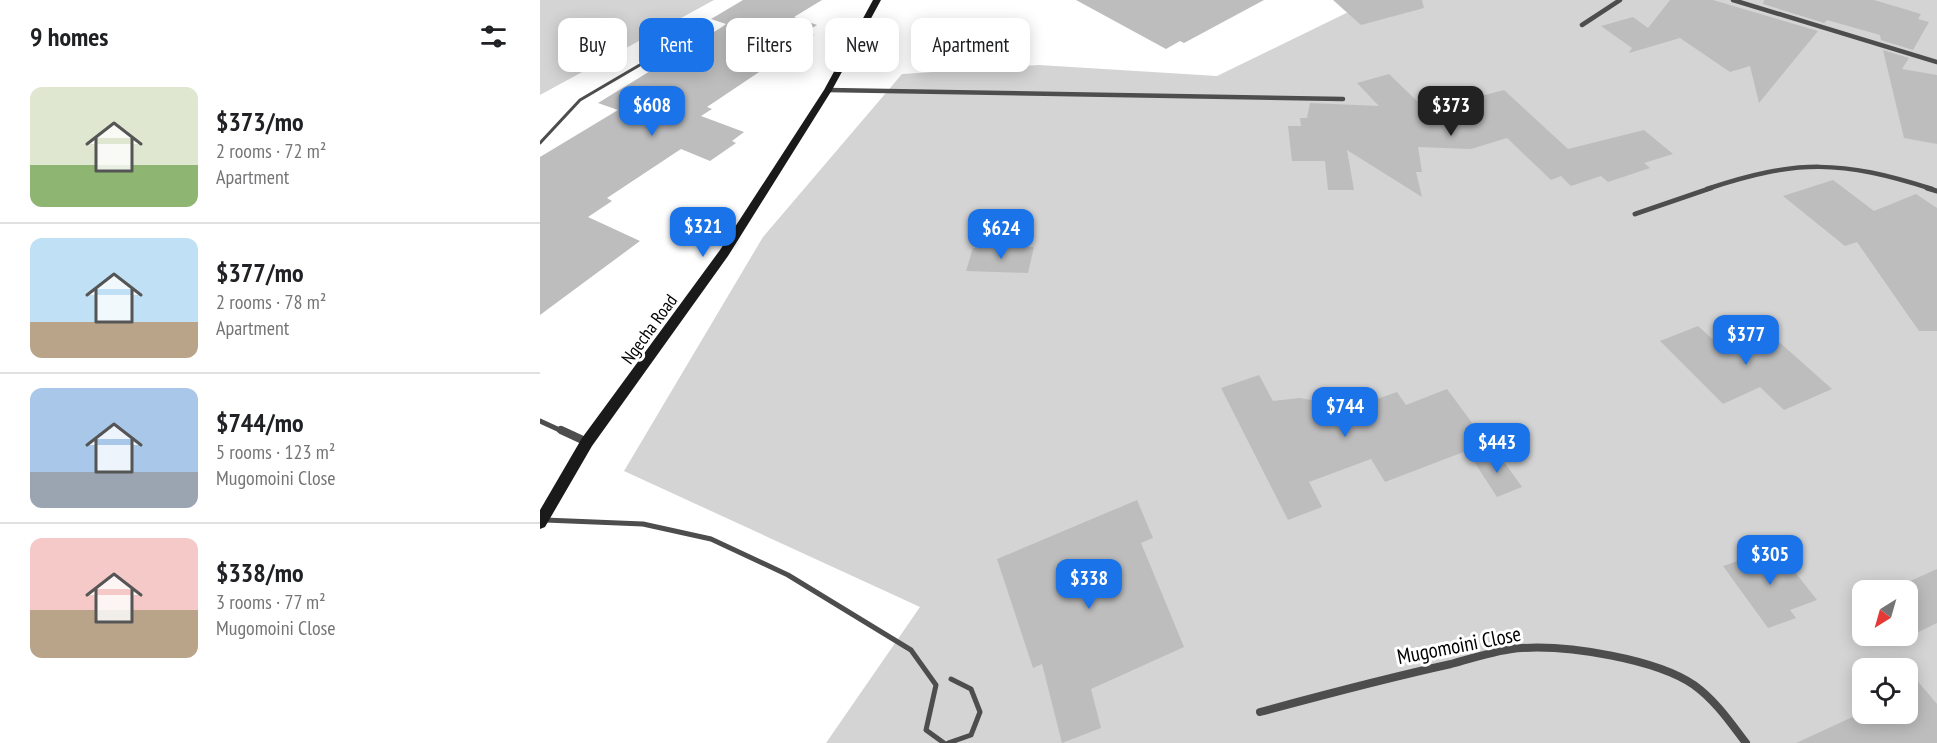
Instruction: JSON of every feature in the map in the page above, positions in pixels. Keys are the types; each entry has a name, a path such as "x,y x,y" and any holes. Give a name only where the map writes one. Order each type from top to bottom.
{"street":[{"name":"Ngecha Road","path":"541,521 587,442 724,253 828,90 877,0"},
{"path":"1582,25 1620,0"},
{"path":"1733,0 1937,62"},
{"path":"828,90 1343,99"},
{"path":"1635,214 1724,185 1804,166 1849,167 1937,191"},
{"path":"540,421 587,442"},
{"name":"Mugomoini Close","path":"1260,712 1381,679 1510,650 1577,650 1644,664 1670,672 1694,685 1717,704 1746,743"}],"lane":[{"path":"540,143 580,100 639,65"},
{"path":"541,521 643,524 711,539 788,575 911,650 936,685 926,730 946,743 971,735 980,712 972,689 951,679"}],"shaded area":[{"path":"540,0 714,0 681,18 639,18 639,41 627,48 627,18 558,18 558,72 582,72 540,95"},
{"path":"1373,0 1937,0 1937,743 826,743 920,607 624,471 763,237 902,74 1030,72 1030,66 1217,76"}],"building":[{"path":"743,0 822,0 794,17 797,18 726,18 726,24 713,18"},
{"path":"1076,0 1264,0 1184,43 1180,41 1166,49"},
{"path":"1333,0 1422,0 1424,8 1361,25"},
{"path":"1670,0 1713,0 1818,31 1759,103 1750,66 1730,72 1680,38 1629,53 1632,48 1601,26 1633,17 1648,28"},
{"path":"1764,0 1874,0 1921,14 1918,19 1929,22 1913,50 1881,40 1880,35 1827,20 1824,23 1763,4"},
{"path":"726,24 726,72 759,72 707,107 712,109 701,116 744,132 732,141 736,143 710,161 681,149 607,198 612,201 588,217 640,241 540,315 540,157 618,110 598,103 649,72 714,72 714,32"},
{"path":"1883,50 1909,58 1902,69 1937,75 1937,144 1904,138"},
{"path":"1389,74 1419,103 1452,94 1428,120 1481,91 1485,95 1504,90 1568,149 1644,130 1673,154 1644,163 1650,168 1608,182 1601,176 1571,186 1561,176 1551,180 1507,138 1471,149 1418,147 1422,172 1416,172 1422,197 1347,150 1354,190 1328,190 1325,161 1292,161 1288,126 1301,126 1300,118 1307,118 1310,103 1379,106 1357,83"},
{"path":"1833,180 1874,211 1916,194 1937,208 1937,331 1919,331 1857,242 1845,246 1783,196"},
{"path":"1034,247 1028,273 966,271 973,248"},
{"path":"1698,326 1718,344 1761,326 1832,389 1784,410 1760,387 1723,404 1660,341"},
{"path":"1259,375 1273,401 1300,398 1311,400 1331,415 1397,392 1406,405 1447,389 1487,443 1385,482 1371,459 1309,482 1322,507 1288,520 1221,388"},
{"path":"1497,452 1522,487 1497,497 1473,460"},
{"path":"1137,500 1153,538 1141,543 1184,647 1091,689 1101,728 1062,743 1042,664 1033,668 997,559"},
{"path":"1776,548 1817,600 1790,610 1796,618 1768,628 1723,566"},
{"path":"1937,569 1937,623 1918,632 1918,580 1912,580"},
{"path":"1918,682 1937,704 1937,743 1796,743 1852,717 1852,724 1918,724"}]}
